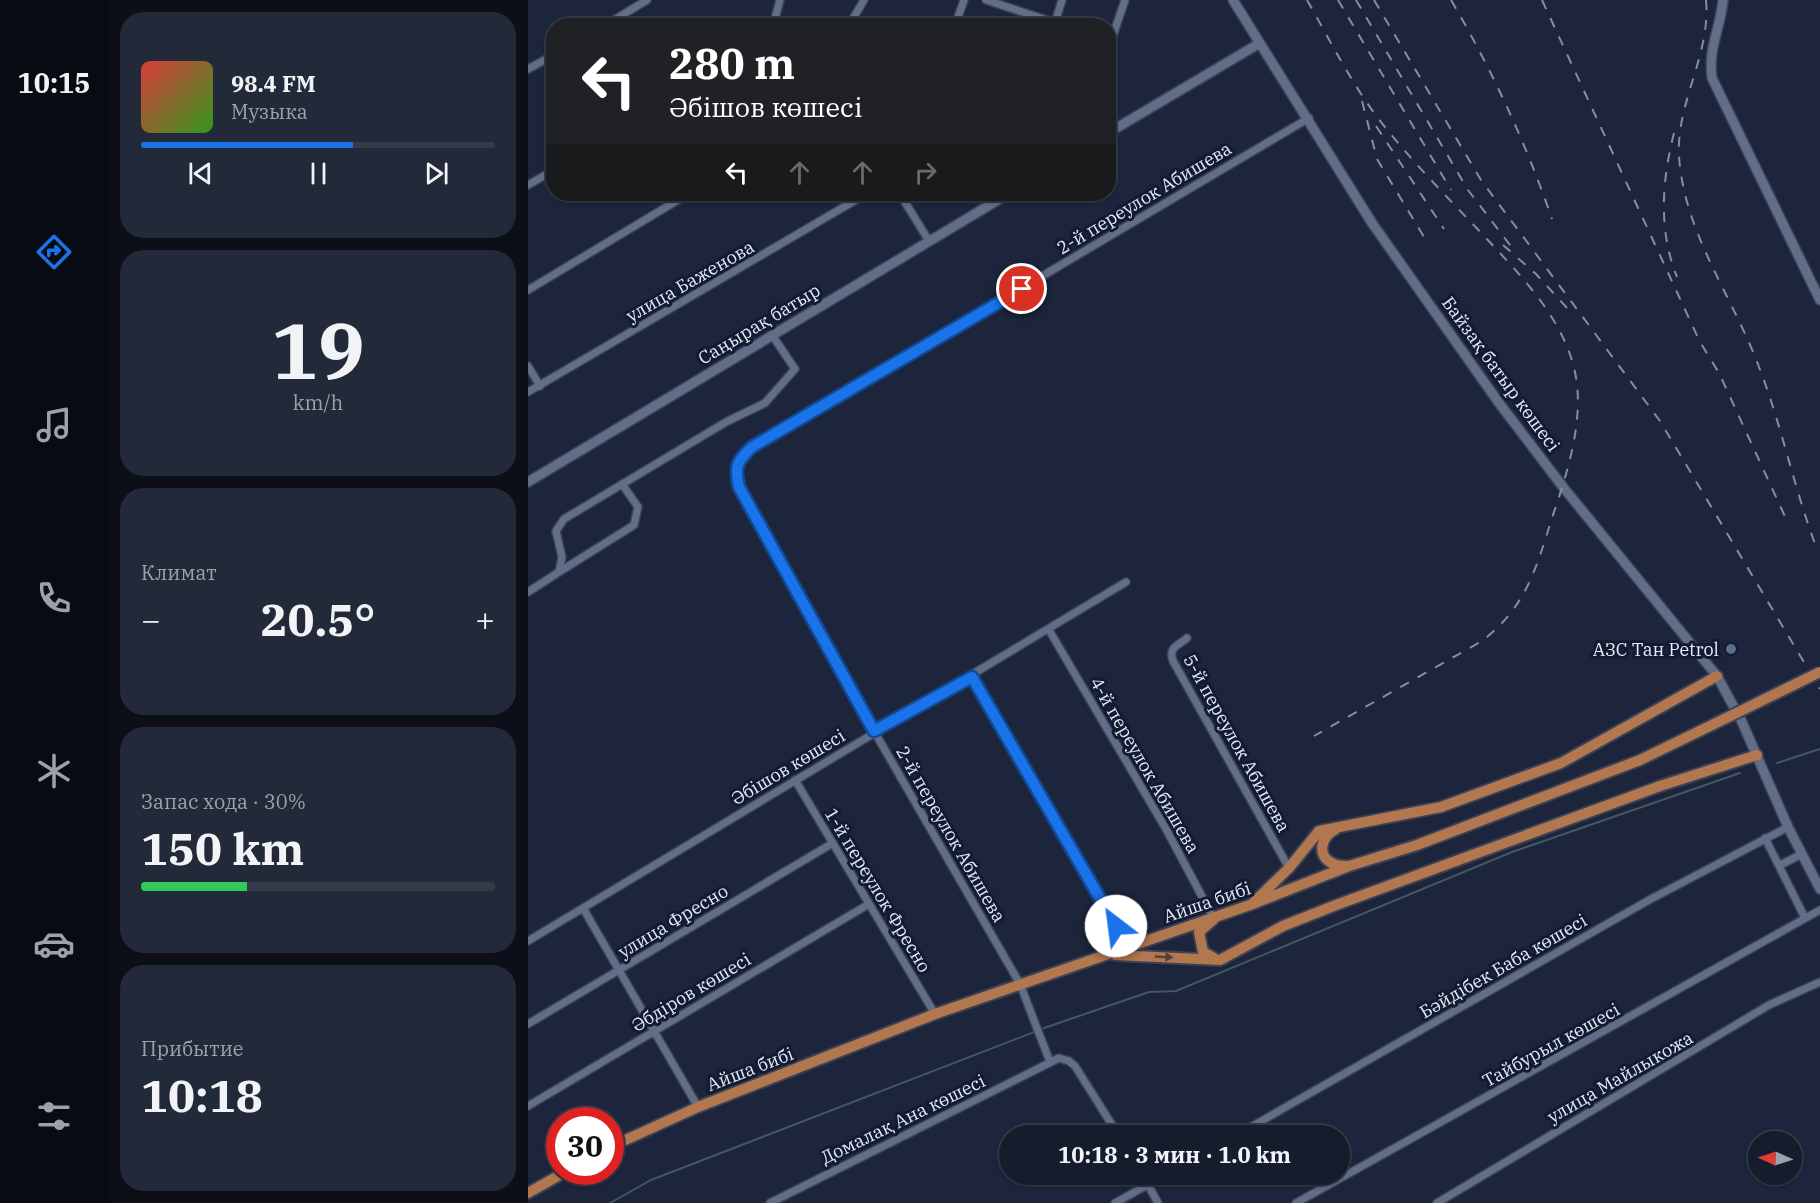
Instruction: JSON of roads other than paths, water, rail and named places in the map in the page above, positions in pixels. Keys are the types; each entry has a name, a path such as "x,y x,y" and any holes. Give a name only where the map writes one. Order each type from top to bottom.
{"main road":[{"name":"Айша бибі","path":"624,1141 698,1107 935,1014 1250,905 1349,866 1417,845 1640,760 1820,672"},
{"path":"1250,905 1289,868 1319,831 1441,807 1561,763 1717,676"},
{"path":"1108,954 1221,960 1283,926 1336,904 1660,786 1757,755"},
{"path":"1348,824 1330,832 1323,838 1321,845 1327,859 1332,864 1349,866"},
{"path":"1216,916 1199,932 1198,940 1207,956 1221,960"},
{"path":"528,1193 546,1183"}],"street":[{"path":"617,18 647,0"},
{"path":"774,18 780,0"},
{"path":"853,18 864,0"},
{"path":"957,18 964,0"},
{"path":"986,0 1038,18"},
{"path":"1057,18 1062,0"},
{"path":"1116,23 1125,0"},
{"name":"Байзақ батыр көшесі","path":"1233,0 1309,118 1372,223 1499,403 1563,487 1717,676 1820,890"},
{"path":"1723,0 1721,20 1709,58 1712,78 1820,300"},
{"path":"1116,129 1260,43"},
{"path":"528,69 546,59"},
{"name":"2-й переулок Абишева","path":"1050,1062 1020,984 874,731 739,487 736,464 752,447 1309,118"},
{"path":"528,185 546,175"},
{"path":"528,290 676,201"},
{"name":"улица Баженова","path":"528,393 854,201"},
{"path":"904,201 929,241"},
{"name":"Саңырақ батыр","path":"528,482 996,201"},
{"path":"559,572 562,557 556,531 558,524 726,422 765,403 795,369 772,335"},
{"path":"528,366 540,386"},
{"path":"528,592 634,525 638,507 622,484"},
{"name":"Әбішов көшесі","path":"528,941 874,731 972,677 1126,582"},
{"name":"4-й переулок Абишева","path":"1049,630 1216,916"},
{"name":"5-й переулок Абишева","path":"1187,638 1172,648 1170,654 1173,661 1289,868"},
{"path":"972,677 1128,947"},
{"name":"1-й переулок Фресно","path":"795,780 935,1014"},
{"name":"Бәйдібек Баба көшесі","path":"1254,1125 1649,900 1788,827"},
{"path":"1765,838 1805,918"},
{"name":"улица Фресно","path":"528,1024 833,843"},
{"path":"1779,866 1802,854"},
{"name":"Әбдіров көшесі","path":"528,1106 869,904"},
{"path":"583,908 698,1107"},
{"name":"Тайбурыл көшесі","path":"1296,1203 1820,910"},
{"name":"улица Майлыкожа","path":"1437,1203 1769,1005 1820,982"},
{"path":"1050,1062 1059,1058 1070,1061 1075,1066 1112,1125"},
{"name":"Домалақ Ана көшесі","path":"770,1203 1050,1062"},
{"path":"1115,1203 1148,1185 1158,1203"}],"waterway":[{"path":"1777,763 1820,749"},
{"path":"610,1203 651,1180 1047,1027 1149,992 1176,991 1512,852 1740,773"}],"railway":[{"path":"1307,0 1353,81 1385,127 1527,283 1551,316 1569,352 1575,372 1578,408 1569,465 1540,554 1527,586 1509,615 1482,641 1314,736"},
{"path":"1338,0 1451,190"},
{"path":"1356,0 1468,190 1513,249"},
{"path":"1374,0 1481,180 1660,421 1820,689"},
{"path":"1451,0 1507,107 1552,219"},
{"path":"1542,0 1700,342 1719,373 1788,523"},
{"path":"1706,0 1703,40 1680,136 1679,156 1683,184 1700,238 1759,367 1817,549"},
{"path":"1362,101 1377,159 1427,242"},
{"path":"1376,126 1444,229"},
{"path":"1674,133 1667,169 1664,205 1667,241 1677,277"},
{"path":"1503,245 1536,274 1567,308"}],"place":[{"name":"АЗС Тан Petrol","path":"1731,649"}]}
